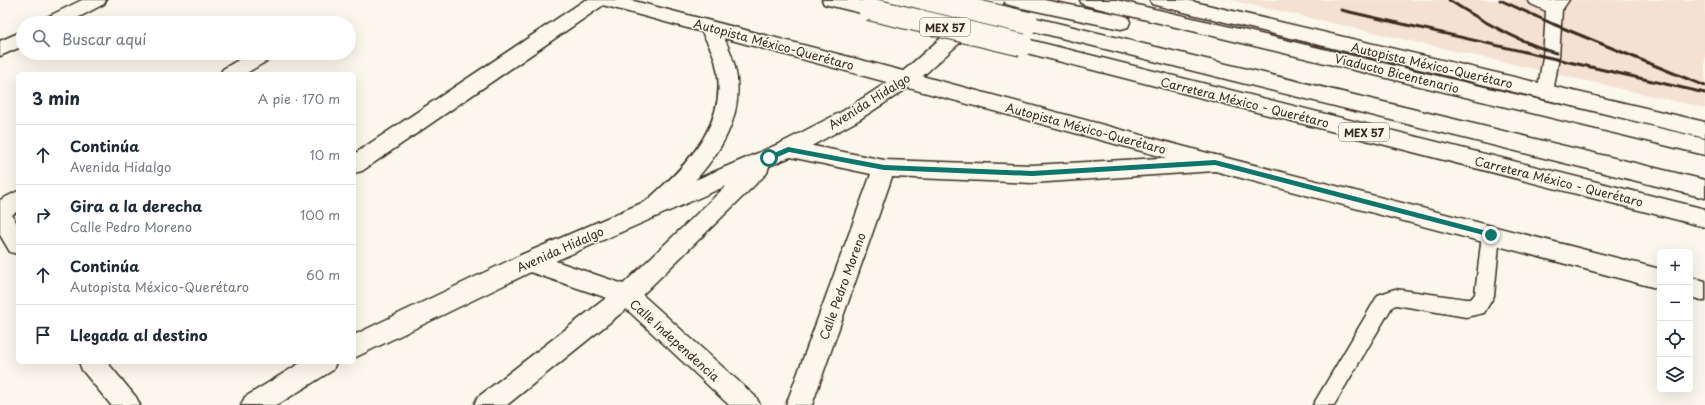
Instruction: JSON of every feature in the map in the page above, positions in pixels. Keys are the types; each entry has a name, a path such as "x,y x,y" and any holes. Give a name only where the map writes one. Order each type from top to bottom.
{"main road":[{"path":"66,16 97,0"},
{"path":"356,164 598,0"},
{"name":"Autopista México-Querétaro","path":"606,0 907,79 1215,163 1657,278"},
{"name":"Carretera México - Querétaro","path":"831,0 1022,45 1705,218"},
{"name":"Carretera México - Querétaro","path":"930,0 1705,189"},
{"name":"Avenida Hidalgo","path":"356,346 528,262 778,154 850,116 907,79 996,0"},
{"path":"1013,0 1146,27 1236,43 1328,56"},
{"name":"Viaducto Bicentenario","path":"1089,0 1705,147"},
{"name":"Autopista México-Querétaro","path":"1159,0 1705,130"},
{"path":"653,208 674,190 708,152 725,111 728,93 728,74 718,41 709,27"},
{"path":"0,50 16,42"},
{"path":"233,72 253,60"},
{"path":"778,154 884,168 1032,174 1215,163"},
{"name":"Avenida Hidalgo","path":"487,405 627,295 778,154"},
{"name":"Calle Pedro Moreno","path":"799,405 884,168"},
{"path":"0,211 16,201"},
{"path":"0,215 16,242"},
{"name":"Calle Independencia","path":"528,262 627,295 747,405"},
{"path":"1693,288 1705,291"},
{"path":"93,364 127,405"},
{"path":"254,405 321,364"}],"lane":[{"path":"1536,0 1558,4 1545,93"},
{"path":"1323,405 1385,301 1395,297 1466,308 1477,307 1484,296 1491,235"}],"shaded area":[{"path":"1231,0 1705,0 1705,108"}],"railway":[{"path":"1449,0 1501,30 1528,43 1556,53"},
{"path":"1500,0 1553,24 1705,86"},
{"path":"1341,10 1705,93"}],"route":[{"path":"769,158 788,149 884,168 1032,174 1215,163 1491,235"}]}
